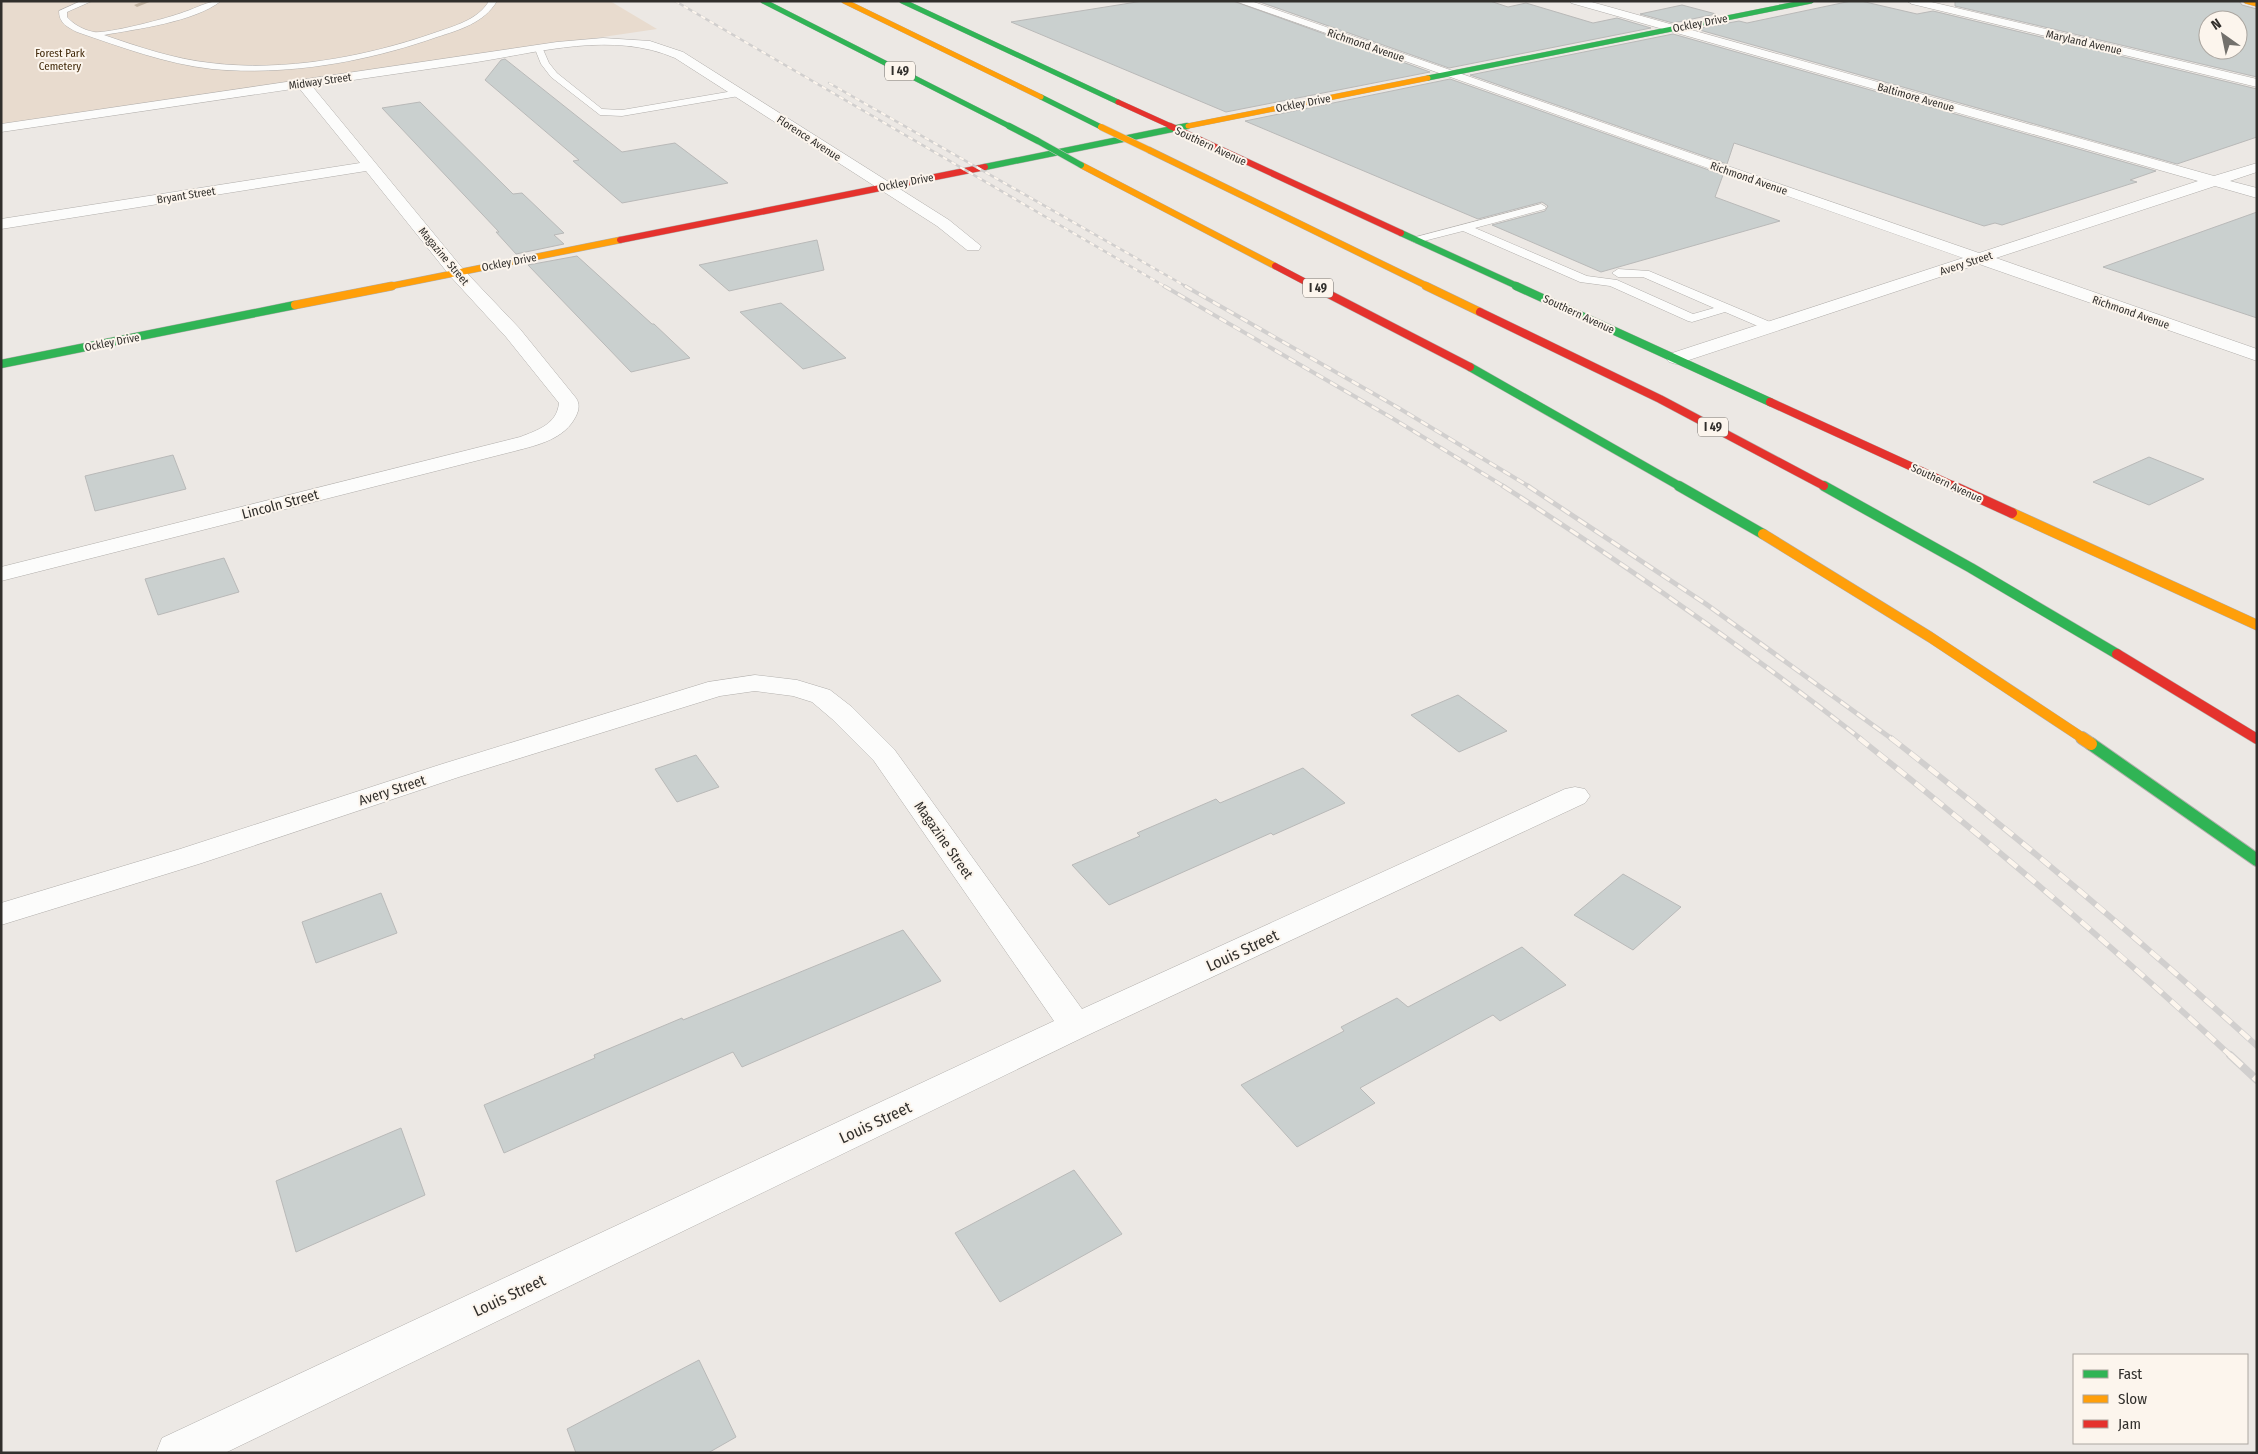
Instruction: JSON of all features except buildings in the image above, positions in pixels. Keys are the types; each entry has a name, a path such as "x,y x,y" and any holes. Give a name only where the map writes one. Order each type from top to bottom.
{"main road":[{"name":"I 49","path":"763,1 1038,141 1500,382 1743,522 1930,637 2044,712 2257,860"},
{"name":"I 49","path":"844,1 1660,398 1906,530 2016,593 2257,739"},
{"name":"Southern Avenue","path":"902,1 1174,129 2257,625"},
{"name":"Ockley Drive","path":"1,364 1811,1"},
{"path":"2246,1 2257,4"}],"street":[{"name":"Richmond Avenue","path":"1240,1 1978,260 2257,355"},
{"name":"Baltimore Avenue","path":"1575,1 2257,193"},
{"name":"Maryland Avenue","path":"1912,1 2257,83"},
{"name":"Midway Street","path":"1,128 540,49 601,42 639,43"},
{"name":"Florence Avenue","path":"639,43 658,46 672,51 943,222 973,246"},
{"name":"Magazine Street","path":"303,84 457,273 513,333 569,402 570,408 567,416 556,427"},
{"name":"Bryant Street","path":"1,224 371,166"},
{"name":"Avery Street","path":"1676,358 2257,167"},
{"name":"Lincoln Street","path":"1,574 508,447 539,437 556,427"},
{"name":"Avery Street","path":"1,914 191,856 449,771 717,688 755,683 786,686"},
{"name":"Magazine Street","path":"786,686 821,696 884,754 1076,1026"},
{"name":"Louis Street","path":"178,1453 1076,1026 1575,796"}],"lane":[{"path":"88,1 67,8 61,15 70,25 95,35 200,64 238,67 296,64 355,56 432,36 473,20 490,7 493,1"},
{"path":"95,35 174,20 196,12 217,1"},
{"path":"540,49 545,64 554,75 600,112 622,113 739,93"},
{"path":"1416,240 1541,207"},
{"path":"1464,227 1584,279 1616,278 1645,274 1771,327"},
{"path":"1563,270 1586,271"},
{"path":"1616,278 1692,318 1726,308"}],"green space":[{"name":"Forest Park Cemetery","path":"1,1 610,1 657,29 1,126"}],"waterway":[{"path":"137,5 150,1"}],"railway":[{"path":"675,1 1166,287"},
{"path":"829,83 1187,287"},
{"path":"1164,286 1392,418 1505,487"},
{"path":"1185,286 1397,407 1530,487"},
{"path":"1503,486 1685,608 1861,739"},
{"path":"1528,486 1706,604 1892,739"},
{"path":"1859,738 2048,894 2141,974 2231,1056"},
{"path":"1891,738 1985,812 2077,889 2257,1046"},
{"path":"2230,1055 2257,1080"}],"traffic: fast":[{"path":"763,1 1038,141"},
{"path":"902,1 1118,102"},
{"path":"1428,78 1811,1"},
{"path":"1041,97 1101,127"},
{"path":"985,167 1188,126"},
{"path":"1038,141 1081,165"},
{"path":"1401,233 1770,402"},
{"path":"1,364 295,305"},
{"path":"1470,367 1763,534"},
{"path":"1824,486 1898,526 2117,654"},
{"path":"2091,744 2257,860"}],"traffic: slow":[{"path":"844,1 1041,97"},
{"path":"2246,1 2257,4"},
{"path":"1188,126 1428,78"},
{"path":"1101,127 1149,150"},
{"path":"1149,150 1480,312"},
{"path":"1081,165 1275,266"},
{"path":"295,305 620,240"},
{"path":"2012,513 2257,625"},
{"path":"1763,534 1930,637 2091,744"}],"traffic: jam":[{"path":"1118,102 1401,233"},
{"path":"620,240 985,167"},
{"path":"1275,266 1470,367"},
{"path":"1480,312 1660,399 1824,486"},
{"path":"1770,402 2012,513"},
{"path":"2117,654 2257,739"}]}
